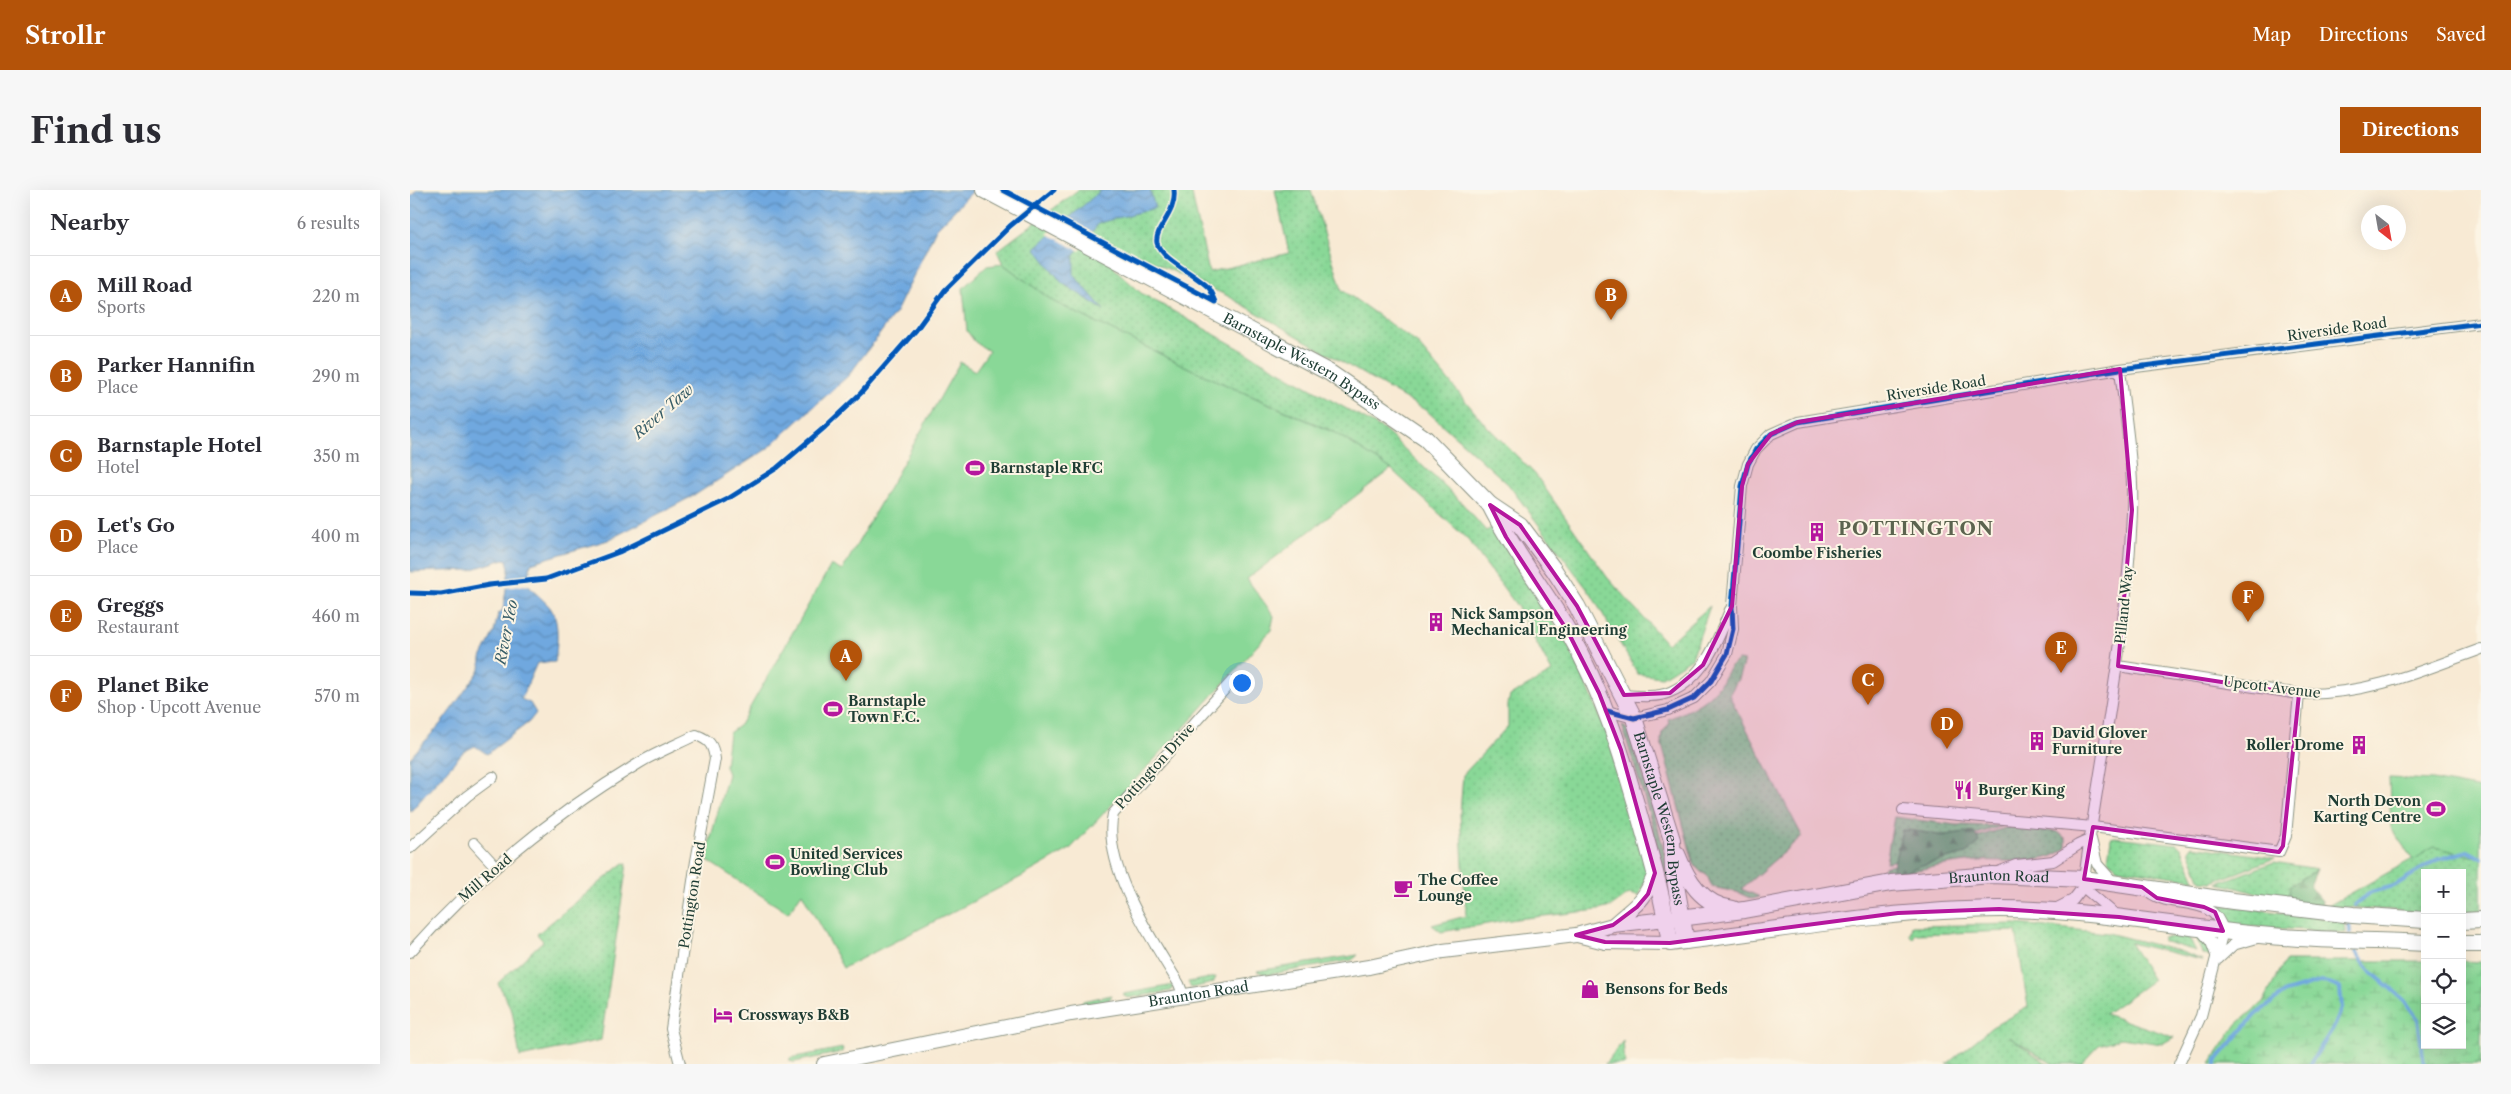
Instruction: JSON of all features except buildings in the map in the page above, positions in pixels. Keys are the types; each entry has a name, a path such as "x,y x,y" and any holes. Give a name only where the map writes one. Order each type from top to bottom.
{"main road":[{"name":"Barnstaple Western Bypass","path":"985,190 1330,373 1365,395 1426,439 1490,505 1520,525 1578,606 1634,718 1672,840 1674,919 1678,942"},
{"name":"Barnstaple Western Bypass","path":"1490,505 1506,537 1567,630 1607,712 1621,750 1655,872 1674,919"},
{"path":"1672,840 1689,882 1699,893 1728,908 1744,910"},
{"path":"1613,924 1637,906 1644,898 1655,872"},
{"name":"Braunton Road","path":"824,1064 1071,1014 1369,967 1443,951 1576,935 1613,924 1674,919 1744,910 1891,884 1992,875 2084,883 2114,883 2353,915 2421,920"},
{"name":"Braunton Road","path":"1576,935 1605,942 1678,942 1898,913 1999,909 2050,910 2119,916 2223,931 2268,935 2421,943"},
{"path":"2466,921 2481,920"},
{"path":"2466,944 2481,944"}],"street":[{"name":"Riverside Road","path":"1607,712 1634,718 1668,710 1694,698 1711,681 1727,654 1733,629 1732,606 1742,486 1748,464 1756,449 1771,434 1798,422 2120,369 2481,323"},
{"name":"Pilland Way","path":"2084,883 2118,666 2126,602 2132,510 2128,436 2120,369"},
{"name":"Riverside Road","path":"1624,695 1649,696 1670,693 1690,679 1703,666 1718,639 1732,606"},
{"name":"Upcott Avenue","path":"2118,666 2299,694 2327,694 2370,687 2481,649"},
{"name":"Pottington Drive","path":"1184,997 1179,984 1122,882 1110,825 1112,814 1232,680"},
{"path":"1902,810 2093,827 2279,852 2286,836 2299,694"},
{"name":"Mill Road","path":"410,952 440,919 496,868 540,832 622,774 643,761 696,735"},
{"name":"Pottington Road","path":"680,1064 671,1030 696,861 715,759 713,745 707,739 696,735"},
{"path":"410,848 467,796 493,777"},
{"name":"Pilland Way","path":"2091,839 2097,864 2114,883"},
{"path":"1992,875 2016,866 2053,861 2091,839"},
{"path":"474,843 496,868"},
{"path":"2050,910 2073,900 2084,883 2119,916"},
{"path":"2142,887 2157,898 2204,907 2215,912 2220,919 2223,931 2201,1016 2179,1064"},
{"path":"2198,927 2211,942 2217,959"},
{"path":"2217,959 2233,945 2268,935"}],"highlighted area":[{"path":"2120,369 2132,510 2118,666 2299,694 2283,846 2279,852 2270,852 2093,827 2084,879 2142,887 2157,898 2204,907 2215,912 2223,931 2119,917 1999,909 1898,913 1670,943 1605,942 1576,935 1613,925 1637,907 1648,894 1655,873 1621,750 1599,693 1567,630 1506,537 1490,505 1520,525 1577,606 1624,695 1670,693 1703,665 1732,606 1742,486 1748,464 1771,434 1798,422"}],"green space":[{"path":"1078,190 1191,190 1209,272 1289,253 1275,190 1311,190 1342,290 1417,343 1483,422 1535,474 1607,577 1667,644 1710,606 1692,658 1662,677 1638,674 1591,594 1508,484 1427,411 1228,296 1124,249 1114,268 1141,293 1384,430 1461,502 1486,531 1493,527 1575,656 1617,758 1647,866 1647,875 1639,896 1629,894 1611,907 1598,910 1516,919 1441,932 1432,925 1466,916 1460,813 1463,775 1508,726 1508,703 1510,696 1552,672 1517,606 1468,540 1391,469 1334,432 1199,373 1054,302 1003,264 997,251"},
{"path":"1003,264 1054,302 1199,373 1335,433 1391,469 1247,579 1274,616 1271,630 1182,730 1070,849 1021,877 843,968 802,893 788,913 705,859 728,774 725,766 729,733 740,725 831,565 842,571 960,362 975,371 989,351 975,342 967,331 963,288 987,266"},
{"path":"1738,660 1744,661 1738,679 1729,695 1802,836 1741,889 1760,897 1752,899 1737,892 1712,887 1707,875 1694,865 1661,741 1662,733 1669,724 1668,719 1701,703 1712,694 1731,666"},
{"path":"1622,725 1628,730 1654,814 1674,899 1669,901 1651,820"},
{"name":"North Devon Karting Centre","path":"2389,778 2433,780 2481,789 2481,858 2434,847 2413,860 2391,828"},
{"path":"1894,817 1956,825 2002,826 1886,863"},
{"path":"2008,827 2058,832 2066,839 2066,848 2047,858 2035,860 1964,862 1883,878 1881,872 1884,867"},
{"path":"1902,830 1938,835 1969,832 1974,833 1980,842 1966,854 1919,866 1901,874 1892,872"},
{"path":"2111,838 2177,844 2182,849 2195,880 2117,868 2108,859"},
{"path":"2192,846 2275,858 2213,882 2201,881 2189,850"},
{"path":"2434,847 2481,858 2481,911 2466,911 2466,869 2421,869 2421,912 2328,906"},
{"path":"2274,862 2317,869 2291,886 2287,901 2218,883"},
{"path":"624,863 627,864 601,1040 520,1057 512,1011 498,983 543,941 537,934"},
{"path":"2317,869 2310,886 2322,901 2321,906 2287,901 2290,886"},
{"path":"2117,872 2197,884 2196,889 2126,878 2117,875"},
{"path":"2208,903 2344,921 2346,933 2231,925 2224,910 2208,906"},
{"path":"2016,924 2108,933 2179,951 2202,960 2130,943 2153,980 2105,1014 2174,1037 2162,1044 2121,1038 2099,1045 2081,1064 2053,1064 2009,1037 2048,1064 1947,1064 1992,1027 2028,1007 2016,931 1915,934 1913,939 1910,935 1912,926"},
{"path":"2196,935 2205,944 2211,957 2202,954"},
{"path":"2188,936 2196,951 2162,941 2162,938"},
{"path":"1358,955 1352,960 1266,975 1257,971"},
{"path":"2285,961 2421,961 2421,1049 2466,1049 2466,961 2481,962 2481,1064 2210,1064 2237,1024 2264,1001"},
{"path":"1216,977 1213,983 1191,988 1188,982"},
{"path":"1174,985 1171,991 1127,998 1123,994"},
{"path":"1112,995 1109,1000 1083,1004 1082,1001"},
{"path":"1623,1041 1625,1064 1605,1064"},
{"path":"843,1048 842,1052 794,1062 790,1061 790,1058"}],"water":[{"path":"417,190 974,190 936,229 896,312 849,375 767,449 695,495 608,540 531,563 528,585 546,602 552,611 555,617 557,632 555,662 537,663 521,699 530,703 536,713 529,722 487,754 475,746 463,752 410,812 410,758 442,722 480,670 481,658 494,632 498,614 503,610 509,569 507,560 504,559 470,570 410,572 410,197"},
{"path":"1101,190 1150,190 1155,208 1099,223 1074,255 1074,275 1104,310 1062,283 1035,248"}],"pier":[{"path":"1066,218 1094,233 1080,251 1047,234"},
{"path":"532,577 531,585 504,588 505,580"}],"waterway":[{"path":"2355,905 2371,892 2394,886 2436,860 2468,851 2481,858"},
{"path":"2349,922 2350,933"},
{"path":"2356,952 2369,970 2404,1000 2418,1019 2424,1064"},
{"path":"2216,1064 2216,1061 2255,1015 2286,992 2322,981 2340,988 2342,1008 2335,1025 2310,1064"}],"cycle path":[{"path":"1003,190 1216,302"},
{"path":"410,593 441,594 489,585 546,579 619,552 726,500 777,468 861,393 916,330 945,290 1010,226 1054,190"},
{"path":"1174,190 1172,206 1159,232 1157,243 1165,255 1209,288 1216,302"},
{"path":"1607,711 1634,718 1668,710 1694,698 1711,681 1727,654 1733,629 1732,606 1742,486 1748,464 1756,449 1771,434 1798,422 2120,369 2481,323"}],"place":[{"name":"Parker Hannifin","path":"1611,320"},
{"name":"Barnstaple RFC","path":"975,468"},
{"name":"Coombe Fisheries","path":"1817,532"},
{"name":"Nick Sampson Mechanical Engineering","path":"1436,622"},
{"name":"Planet Bike","path":"2248,622"},
{"name":"Greggs","path":"2061,673"},
{"name":"Mill Road","path":"846,681"},
{"name":"Barnstaple Hotel","path":"1868,705"},
{"name":"Barnstaple Town F.C.","path":"833,709"},
{"name":"David Glover Furniture","path":"2037,741"},
{"name":"Roller Drome","path":"2359,745"},
{"name":"Let's Go","path":"1947,749"},
{"name":"Burger King","path":"1963,790"},
{"name":"North Devon Karting Centre","path":"2436,809"},
{"name":"United Services Bowling Club","path":"775,862"},
{"name":"The Coffee Lounge","path":"1403,888"},
{"name":"Bensons for Beds","path":"1590,989"},
{"name":"Crossways B&B","path":"723,1015"}],"district":[{"name":"POTTINGTON","path":"1916,528"}],"water label":[{"name":"River Taw","path":"663,411"},
{"name":"River Yeo","path":"506,632"}]}
